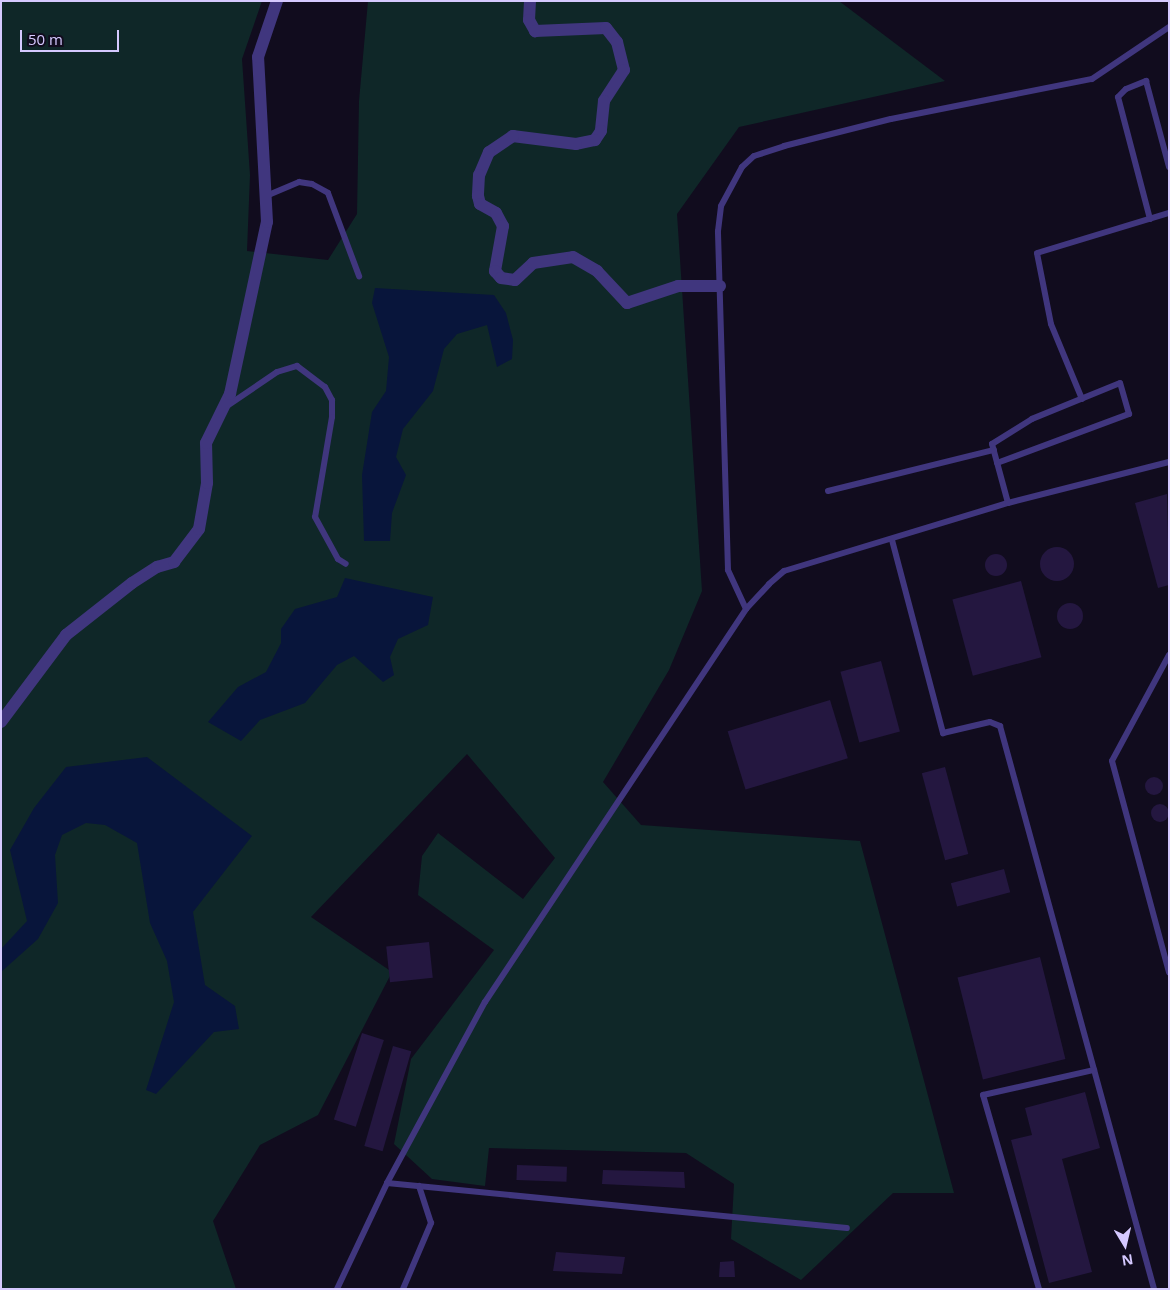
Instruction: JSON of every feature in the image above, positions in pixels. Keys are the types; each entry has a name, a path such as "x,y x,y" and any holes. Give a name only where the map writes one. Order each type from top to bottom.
{"street":[{"path":"1,722 66,635 132,583 157,566 174,562 188,549 199,530 207,483 206,443 230,394 267,222 258,57 277,1"},
{"path":"530,1 529,20 535,31 606,28 617,42 624,70 604,101 601,131 595,140 576,144 513,136 490,152 479,174 478,196 480,204 496,213 503,226 495,271 501,278 516,280 533,263 573,258 598,271 627,303 678,286 720,286"}],"lane":[{"path":"746,609 728,570 720,286 721,206 742,167 754,156 891,119 1092,79 1169,27"},
{"path":"1150,219 1118,98 1126,89 1146,81 1169,168"},
{"path":"266,196 299,182 312,184 328,193 359,276"},
{"path":"1082,399 1051,324 1036,252 1169,213"},
{"path":"222,410 277,372 297,366 325,387 332,400 332,417 315,517 338,559 346,564"},
{"path":"998,462 1129,414 1120,384 1032,418 992,444 1008,503"},
{"path":"828,491 994,450"},
{"path":"337,1289 387,1183 485,1002 746,609 784,571 892,540 1008,503 1169,462"},
{"path":"892,540 943,733 990,722 1000,726 1154,1289"},
{"path":"1169,655 1112,760 1169,972"},
{"path":"1039,1289 983,1095 1094,1070"},
{"path":"387,1183 847,1228"},
{"path":"402,1289 432,1223 419,1186"}],"green space":[{"path":"1,1 262,1 242,59 250,175 247,251 328,260 357,214 359,101 368,1 839,1 945,81 739,127 677,214 702,591 669,670 603,782 641,825 860,841 954,1193 893,1193 801,1280 731,1239 734,1184 686,1153 489,1148 485,1186 432,1179 394,1144 411,1059 494,950 418,895 422,856 438,833 523,899 555,858 467,754 311,917 392,972 318,1115 260,1145 213,1221 236,1289 1,1289"}],"water":[{"path":"375,288 494,295 506,313 513,340 512,359 497,367 487,325 457,334 444,349 433,391 403,429 396,457 406,475 392,513 390,541 364,541 362,475 372,412 386,391 389,357 372,303"},
{"path":"345,578 433,597 428,625 398,639 390,657 394,675 383,682 354,656 337,665 305,703 260,720 241,741 208,722 238,687 266,672 281,643 281,629 295,609 337,597"},
{"path":"147,757 252,836 193,912 205,985 235,1006 239,1029 214,1032 156,1094 146,1090 174,1002 167,961 150,923 137,843 105,825 86,823 62,835 55,855 58,903 38,939 1,972 1,949 27,921 10,850 34,808 66,767"}],"building":[{"path":"1167,494 1169,585 1158,588 1135,503"},
{"path":"1057,547 1069,552 1074,564 1069,576 1057,581 1045,576 1040,564 1045,552"},
{"path":"996,554 1004,557 1007,565 1004,573 996,576 988,573 985,565 988,557"},
{"path":"1021,581 1041,657 973,676 952,599"},
{"path":"1070,603 1079,607 1083,616 1079,625 1070,629 1061,625 1057,616 1061,607"},
{"path":"881,661 900,732 859,742 840,672"},
{"path":"830,700 848,758 746,790 728,731"},
{"path":"945,767 968,854 945,860 922,773"},
{"path":"1154,777 1160,780 1163,786 1160,792 1154,795 1148,792 1145,786 1148,780"},
{"path":"1160,804 1166,807 1169,813 1166,819 1160,822 1154,819 1151,813 1154,807"},
{"path":"1004,869 1010,892 957,906 951,883"},
{"path":"429,942 433,978 390,982 386,946"},
{"path":"1040,957 1065,1059 983,1079 958,978"},
{"path":"362,1033 384,1040 356,1127 334,1120"},
{"path":"393,1046 411,1051 383,1151 364,1146"},
{"path":"1085,1092 1100,1148 1062,1159 1092,1272 1049,1283 1011,1140 1032,1135 1025,1108"},
{"path":"517,1165 567,1167 566,1182 516,1180"},
{"path":"603,1170 684,1172 685,1188 602,1184"},
{"path":"556,1252 625,1257 622,1274 553,1271"},
{"path":"734,1261 735,1277 719,1277 720,1262"}]}
